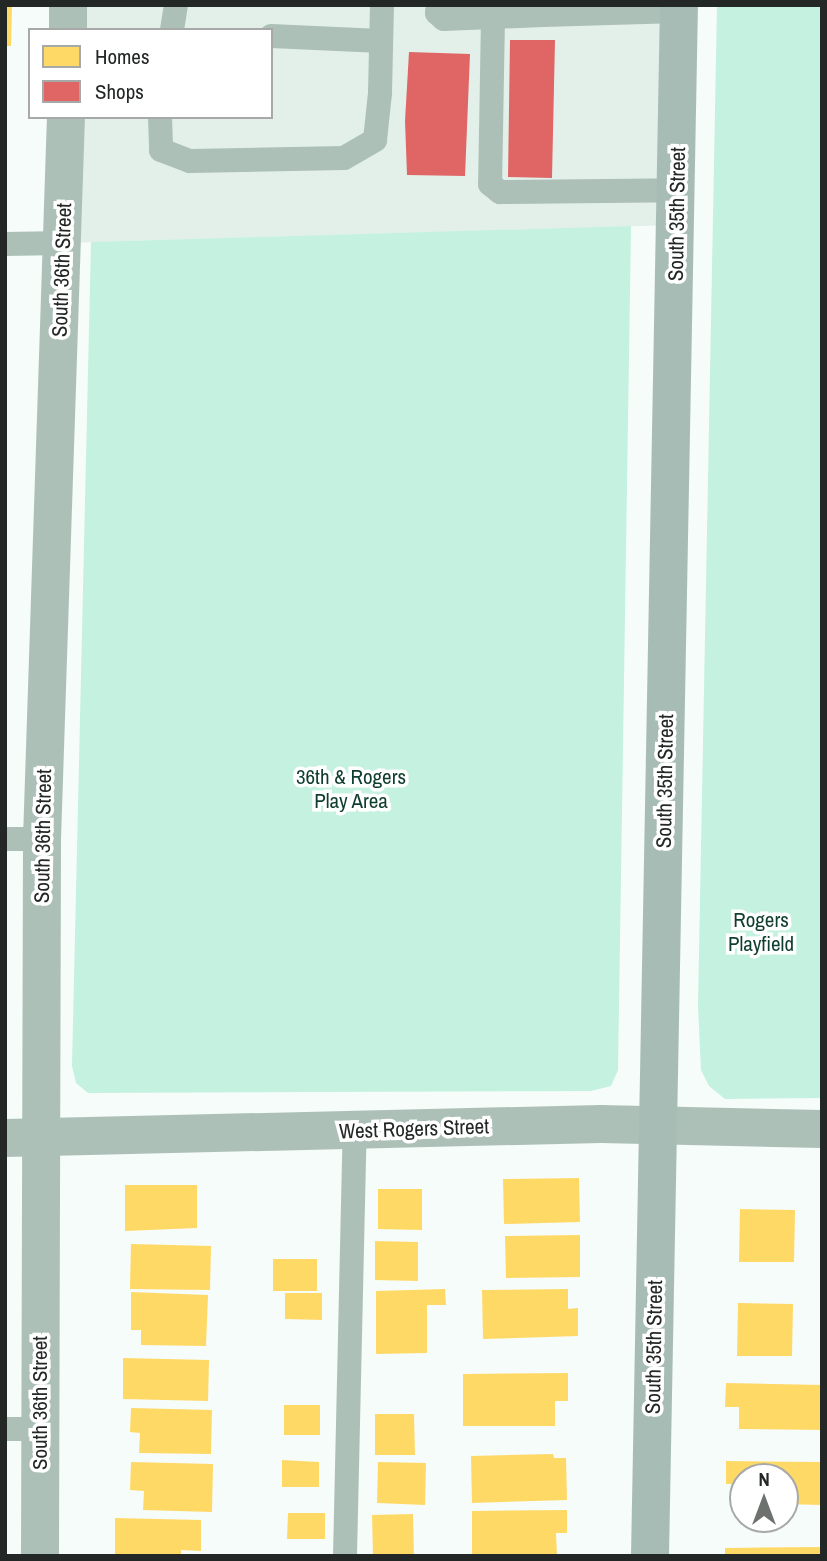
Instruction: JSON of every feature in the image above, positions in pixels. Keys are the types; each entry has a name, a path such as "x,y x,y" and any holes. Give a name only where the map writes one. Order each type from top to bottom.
{"main road":[{"name":"South 35th Street","path":"650,1556 679,8"}],"street":[{"path":"68,5 68,28"},
{"name":"South 36th Street","path":"40,1556 23,1429 24,839 62,243 66,119"},
{"name":"West Rogers Street","path":"22,1138 657,1124 822,1129"}],"lane":[{"path":"172,28 176,5"},
{"path":"160,119 161,150 190,161 344,158 375,140 382,5"},
{"path":"438,5 437,13 444,19 493,17 543,10 679,8"},
{"path":"493,17 490,184 500,192 677,190"},
{"path":"273,36 381,41"},
{"path":"5,244 62,243"},
{"path":"345,1556 355,1131"}],"shaded area":[{"path":"68,5 679,5 677,225 63,243 66,119 273,119 273,28 68,28"}],"green space":[{"name":"Rogers Playfield","path":"717,5 822,5 822,1098 725,1099 709,1086 701,1070 698,1006"},
{"name":"36th & Rogers Play Area","path":"631,226 618,1070 611,1086 591,1091 88,1093 76,1083 72,1066 91,242"}],"building: Homes":[{"path":"5,5 12,5 11,46 5,46"},
{"path":"579,1178 580,1222 504,1224 503,1179"},
{"path":"125,1185 197,1185 197,1228 125,1231"},
{"path":"378,1189 422,1189 422,1230 378,1229"},
{"path":"740,1209 795,1210 794,1262 739,1262"},
{"path":"580,1235 580,1277 506,1278 505,1236"},
{"path":"375,1241 418,1242 418,1281 375,1280"},
{"path":"131,1244 211,1246 210,1290 130,1289"},
{"path":"273,1259 317,1259 317,1291 273,1291"},
{"path":"445,1289 446,1305 427,1305 427,1353 376,1354 376,1291"},
{"path":"568,1289 568,1309 578,1308 578,1336 483,1339 482,1290"},
{"path":"131,1292 208,1295 206,1346 141,1345 141,1330 131,1330"},
{"path":"285,1293 322,1293 322,1320 285,1319"},
{"path":"738,1303 793,1304 792,1356 737,1356"},
{"path":"123,1358 209,1360 208,1401 123,1399"},
{"path":"568,1373 568,1401 555,1401 555,1426 463,1426 463,1374"},
{"path":"726,1383 822,1385 822,1430 739,1429 739,1407 725,1407"},
{"path":"284,1405 320,1405 320,1435 284,1435"},
{"path":"131,1408 212,1410 211,1454 139,1453 140,1433 130,1432"},
{"path":"375,1414 414,1414 415,1455 375,1455"},
{"path":"553,1454 554,1458 566,1458 567,1500 472,1503 471,1456"},
{"path":"282,1460 319,1462 319,1487 282,1487"},
{"path":"726,1461 822,1462 822,1505 799,1504 799,1463 729,1463 729,1484 726,1484"},
{"path":"131,1462 213,1464 212,1512 143,1510 144,1491 130,1490"},
{"path":"378,1462 426,1463 425,1505 377,1503"},
{"path":"567,1510 567,1533 556,1533 557,1556 472,1556 472,1511"},
{"path":"288,1513 325,1513 325,1539 287,1539"},
{"path":"413,1514 414,1555 373,1556 372,1515"},
{"path":"115,1518 201,1520 201,1551 181,1550 181,1556 115,1556"},
{"path":"822,1547 822,1556 725,1556 725,1548"}],"building: Shops":[{"path":"510,40 555,40 552,178 508,177"},
{"path":"409,52 470,54 465,176 407,175 405,121"}]}
